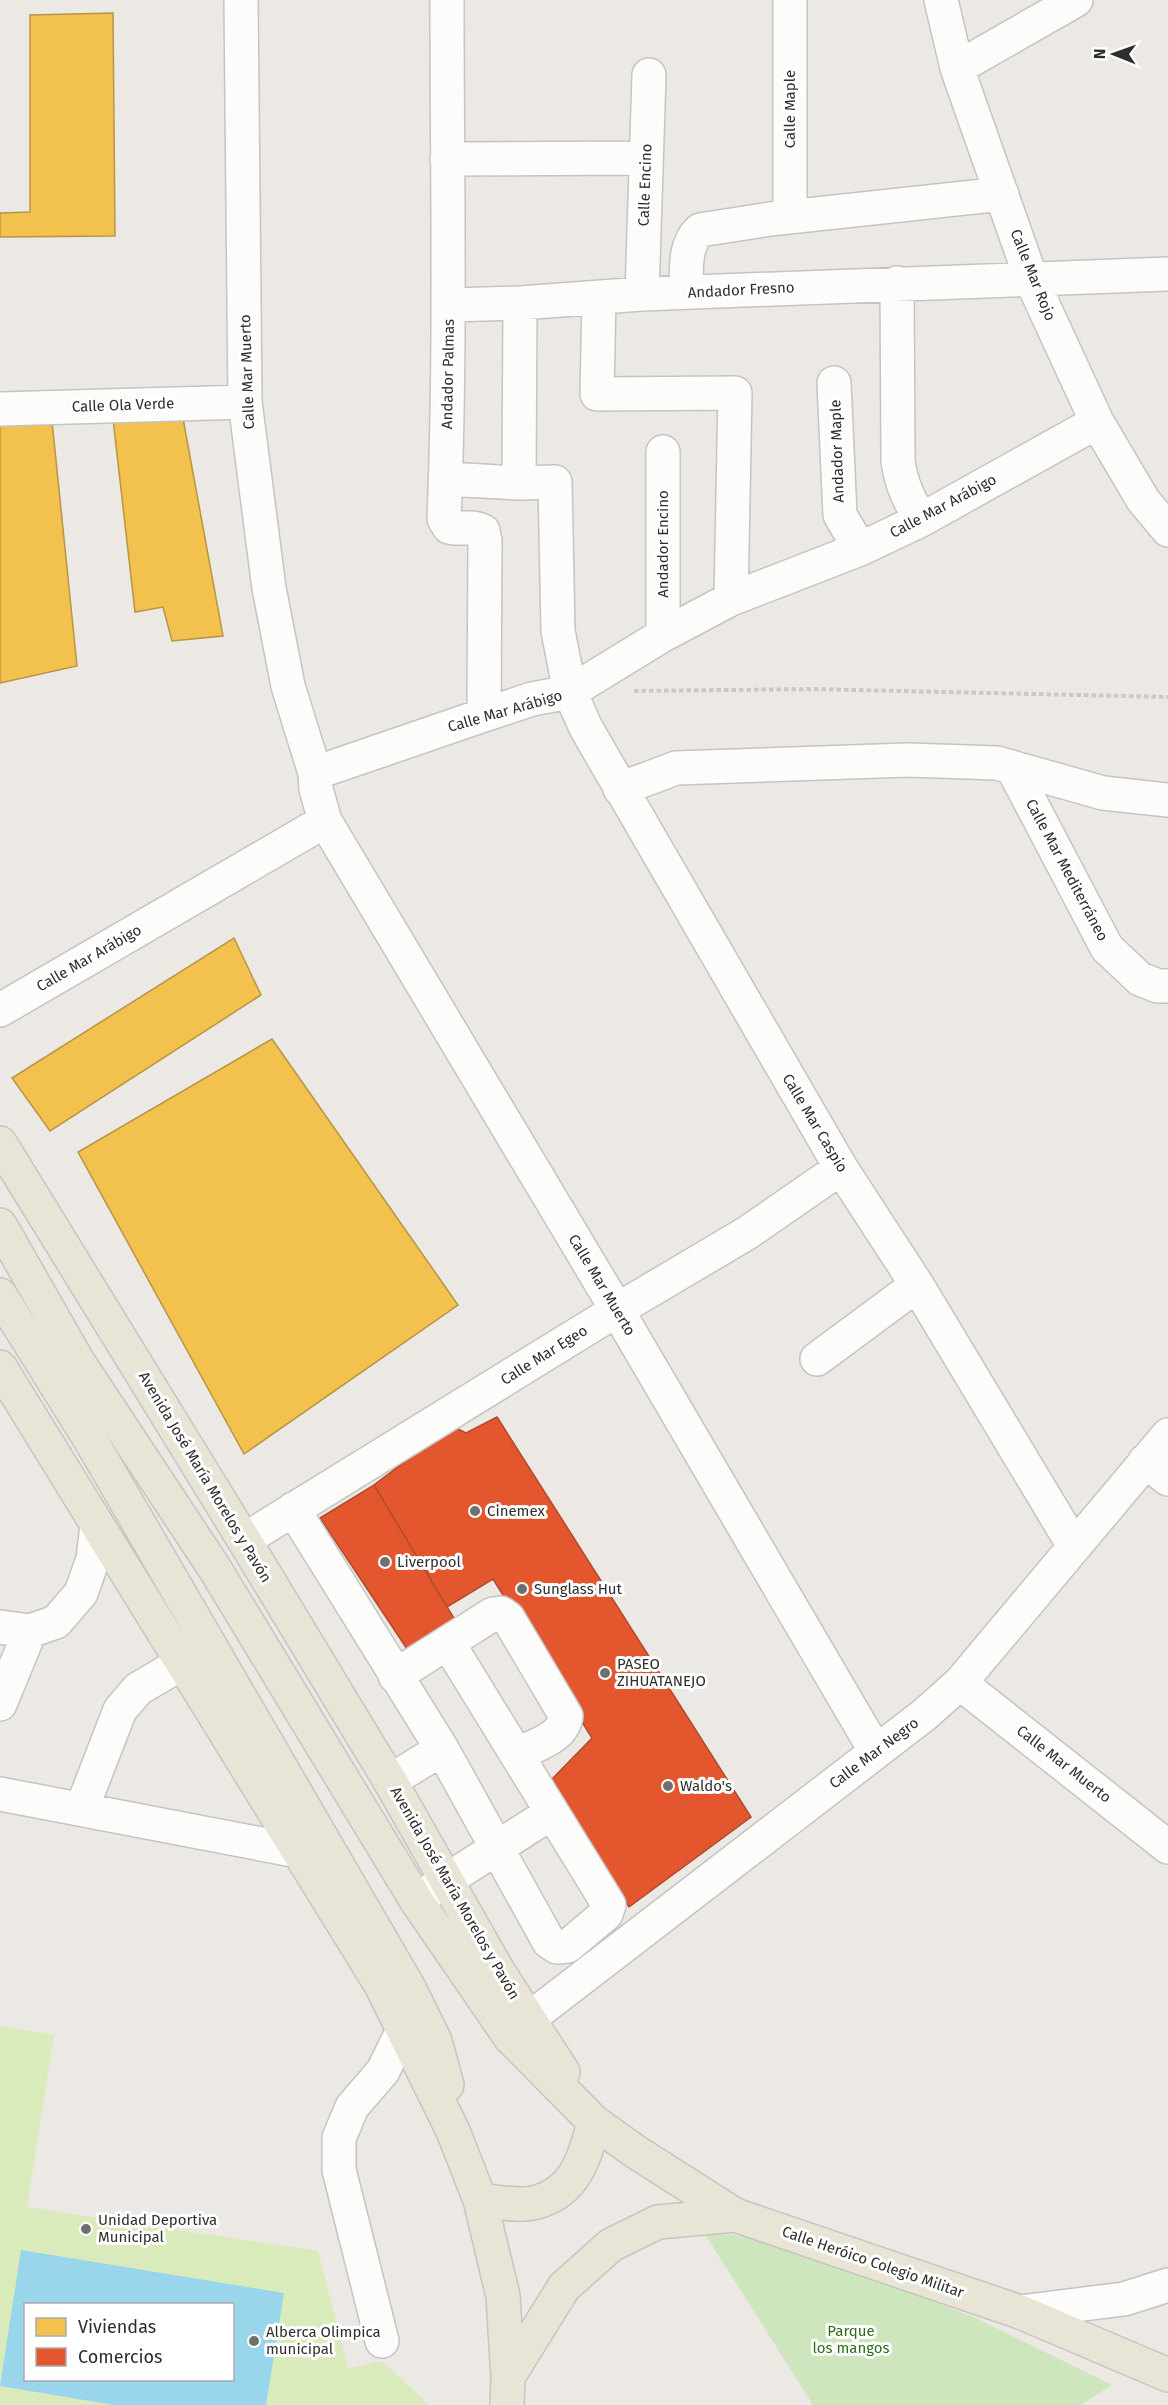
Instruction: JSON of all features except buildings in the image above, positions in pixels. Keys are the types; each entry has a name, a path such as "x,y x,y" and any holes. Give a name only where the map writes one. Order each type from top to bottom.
{"main road":[{"name":"Avenida José María Morelos y Pavón","path":"0,1143 390,1781 498,1971 520,2028"},
{"name":"Avenida José María Morelos y Pavón","path":"0,1225 77,1360 215,1569 416,1900 594,2122"},
{"path":"0,1294 91,1441 411,2020 480,2200 503,2296 507,2391"},
{"path":"77,1360 116,1330"},
{"path":"0,1367 381,1985 411,2020"},
{"path":"480,2200 536,2203 566,2187 584,2160 594,2122"},
{"name":"Calle Heróico Colegio Militar","path":"594,2122 636,2152 735,2215 1020,2312 1168,2375"},
{"path":"507,2391 564,2287 611,2245 658,2222 735,2215"}],"street":[{"name":"Calle Mar Muerto","path":"241,0 245,402 269,588 288,686 315,773"},
{"name":"Andador Palmas","path":"447,0 450,305 444,519 449,527 457,529 476,527 483,531 485,541 484,714"},
{"name":"Calle Maple","path":"789,217 790,0"},
{"name":"Calle Mar Rojo","path":"941,0 957,68 1032,281 1097,422 1143,500 1168,530"},
{"path":"957,68 1076,0"},
{"name":"Calle Encino","path":"642,294 649,75"},
{"path":"447,159 645,158"},
{"path":"686,292 688,252 692,237 700,230 789,217 1002,194"},
{"name":"Andador Fresno","path":"450,305 599,299 686,292 897,283 1032,281 1168,274"},
{"path":"897,283 898,461 900,480 907,498 921,520"},
{"path":"599,299 597,394 735,393 731,599"},
{"path":"519,483 520,303"},
{"name":"Andador Maple","path":"834,383 840,515 860,549"},
{"name":"Calle Ola Verde","path":"0,409 245,402"},
{"name":"Calle Mar Arábigo","path":"315,773 484,714 532,699 570,692 663,635 731,599 860,549 921,520 1097,422"},
{"name":"Andador Encino","path":"663,452 663,635"},
{"path":"446,479 519,483 555,482 558,631 570,692"},
{"name":"Calle Mar Caspio","path":"570,692 586,728 616,781 841,1168 917,1285 1074,1546"},
{"path":"616,781 676,768 908,760 997,763 1103,793 1168,800"},
{"name":"Calle Mar Mediterráneo","path":"1012,767 1107,948 1140,979 1163,986"},
{"path":"315,773 316,789 326,821"},
{"name":"Calle Mar Muerto","path":"326,821 876,1750"},
{"name":"Calle Mar Arábigo","path":"0,1010 326,821"},
{"name":"Calle Mar Egeo","path":"244,1540 617,1310 747,1233 841,1168"},
{"path":"817,1359 917,1285"},
{"name":"Calle Mar Negro","path":"520,2028 924,1715 960,1683 1074,1546 1156,1470 1168,1435"},
{"path":"293,1509 442,1749 549,1942 558,1947 568,1946 606,1914 609,1905 605,1894 551,1813 448,1643"},
{"path":"0,1704 15,1629 56,1622 81,1593 93,1559 97,1525"},
{"path":"395,1676 493,1614 501,1613 508,1618 566,1716 565,1724 559,1733 517,1755"},
{"path":"82,1808 120,1710 138,1689 182,1663"},
{"name":"Calle Mar Muerto","path":"960,1683 1163,1833"},
{"path":"390,1781 442,1749"},
{"path":"0,1794 298,1851"},
{"path":"416,1900 551,1813"},
{"path":"382,2341 339,2170 339,2138 352,2107 383,2071 411,2020"},
{"path":"1020,2312 1124,2299 1168,2285"}],"path":[{"path":"627,691 810,689 1168,697"}],"green space":[{"name":"Unidad Deportiva Municipal","path":"0,2026 54,2035 27,2207 318,2251 348,2369 382,2361 429,2405 0,2405"},
{"name":"Parque los mangos","path":"703,2231 762,2239 840,2265 976,2318 1112,2385 1081,2405 813,2405"}],"water":[{"name":"Alberca Olimpica municipal","path":"21,2250 284,2293 266,2405 114,2405 0,2386"}],"place":[{"name":"Cinemex","path":"475,1511"},
{"name":"Liverpool","path":"385,1562"},
{"name":"Sunglass Hut","path":"522,1589"},
{"name":"PASEO ZIHUATANEJO","path":"605,1673"},
{"name":"Waldo's","path":"668,1786"},
{"name":"Unidad Deportiva Municipal","path":"86,2229"},
{"name":"Alberca Olimpica municipal","path":"254,2341"}]}
